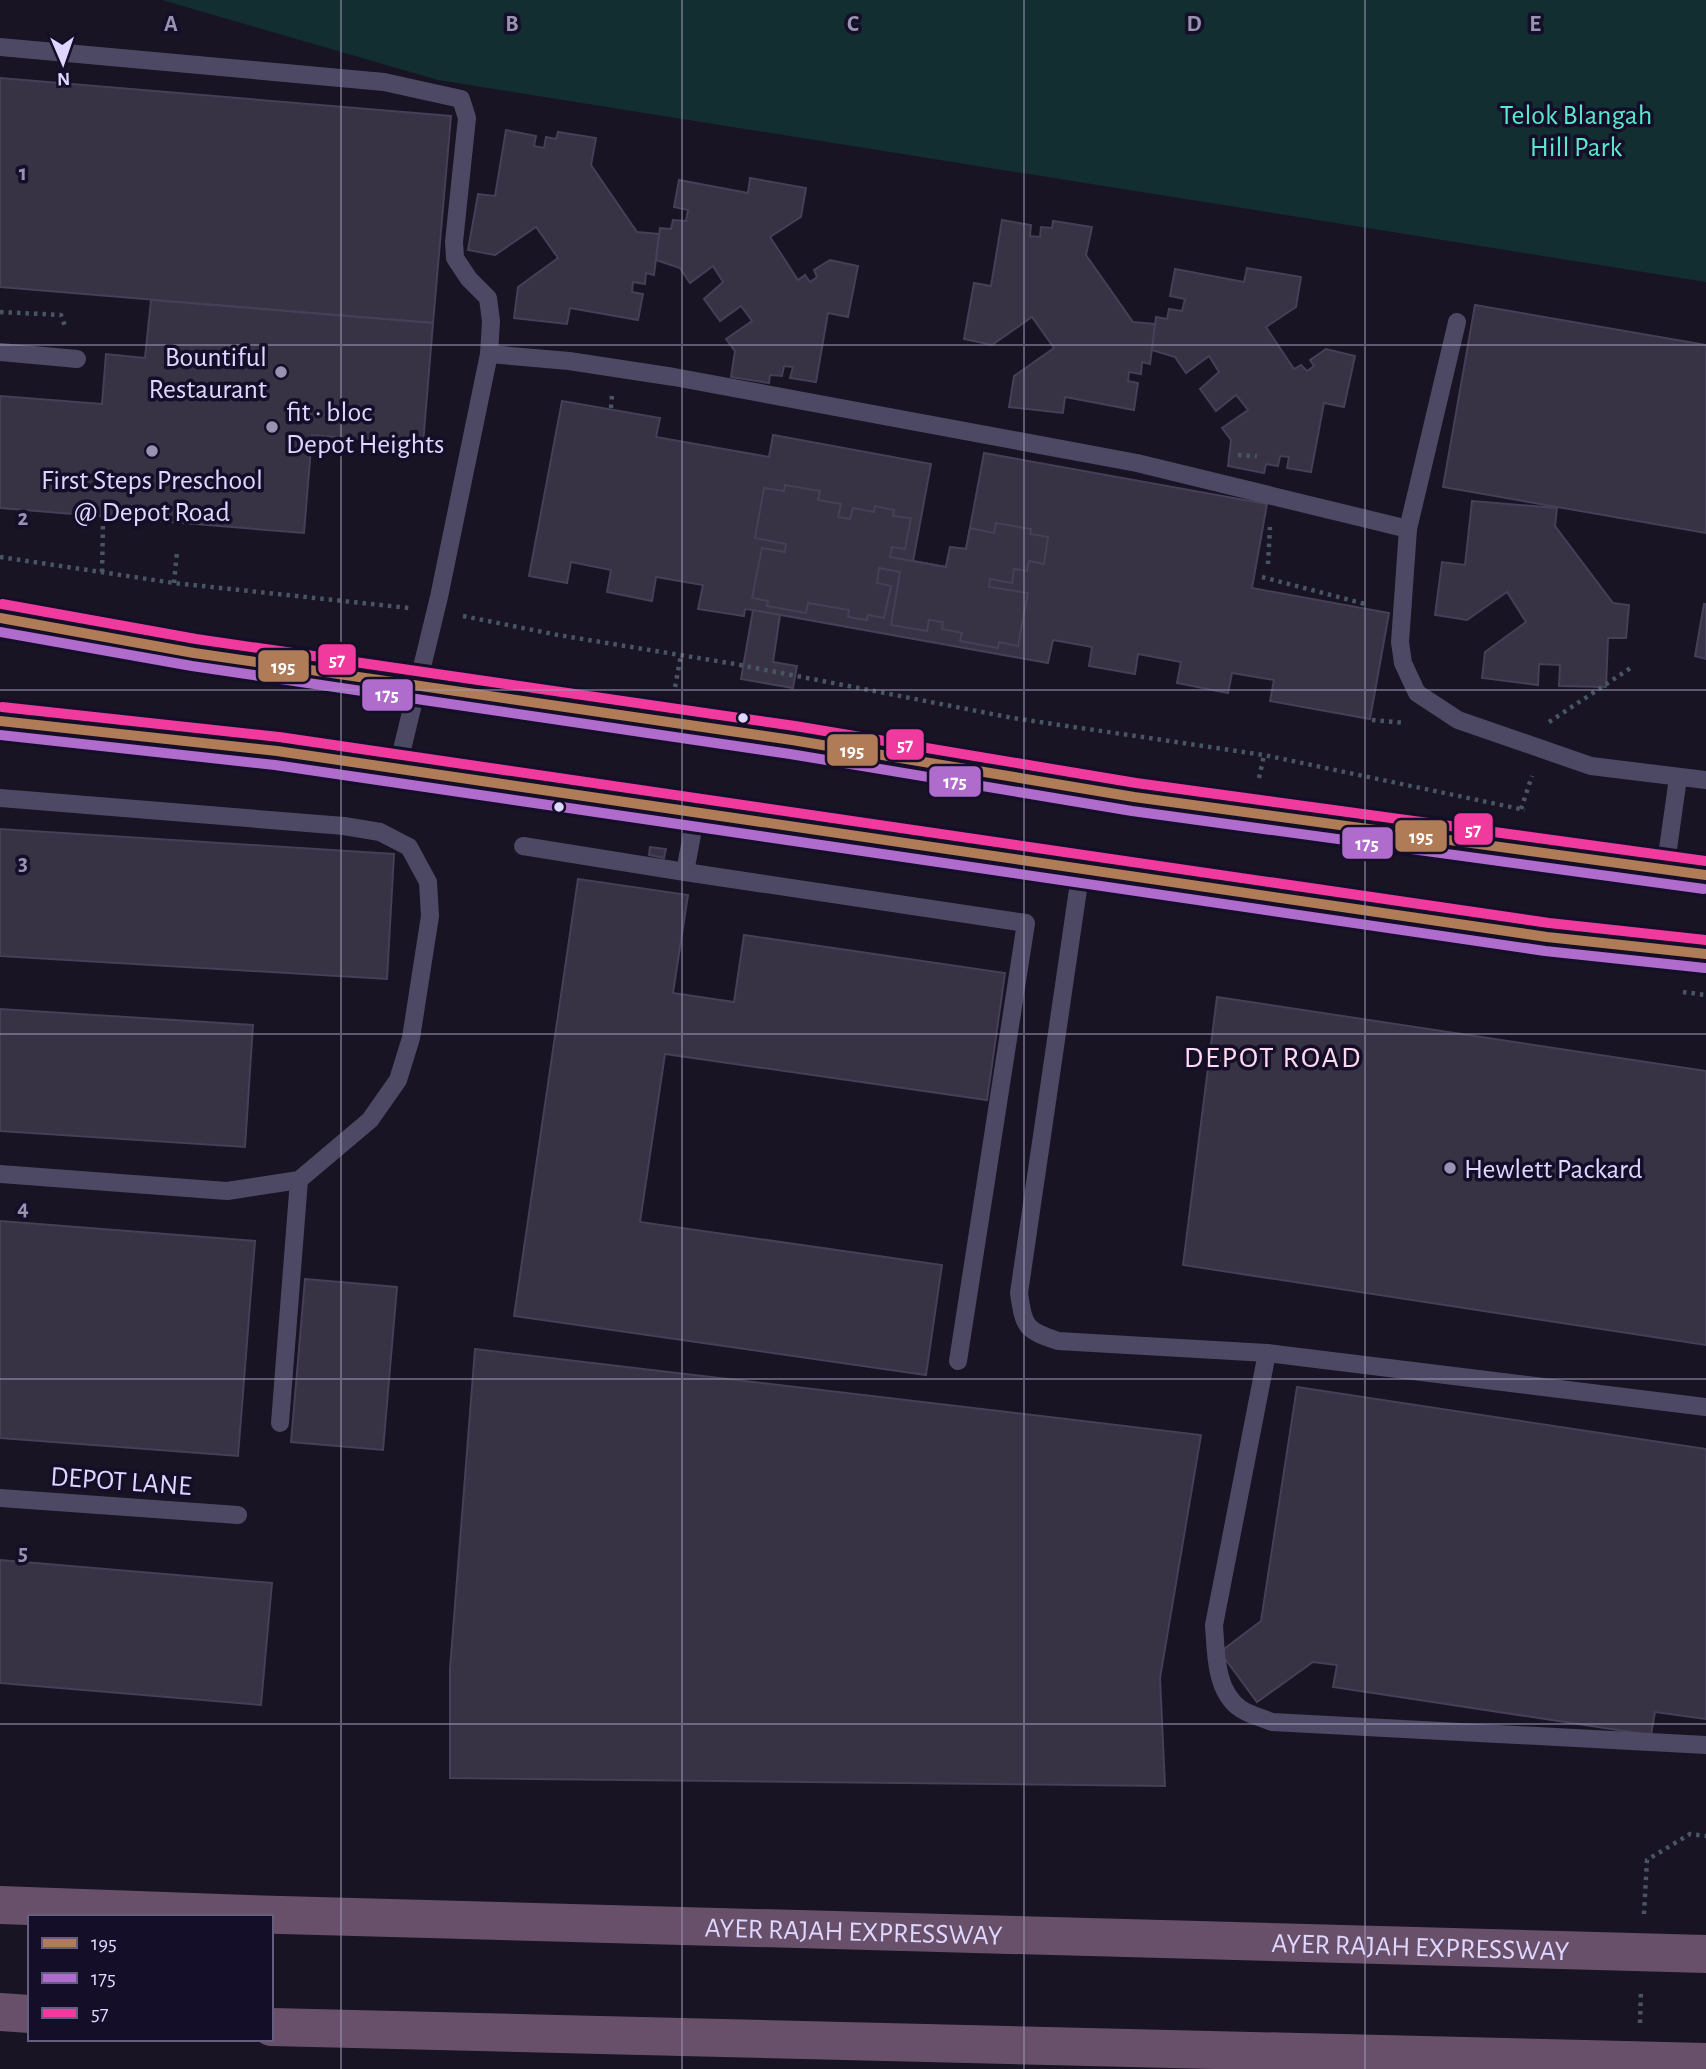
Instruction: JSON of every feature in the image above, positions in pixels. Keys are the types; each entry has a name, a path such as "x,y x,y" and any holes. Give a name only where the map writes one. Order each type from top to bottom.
{"highway":[{"name":"AYER RAJAH EXPRESSWAY","path":"0,1905 262,1915"},
{"name":"AYER RAJAH EXPRESSWAY","path":"273,1915 1706,1954"},
{"path":"0,2012 28,2014"},
{"path":"273,2027 1706,2062"}],"street":[{"path":"0,618 219,657 419,684 1023,777 1134,797 1706,875"},
{"path":"0,721 276,751 1547,937 1706,954"}],"lane":[{"path":"0,47 384,82 461,99 467,118 447,242 469,278 488,298 491,321 489,354 436,611 397,770"},
{"path":"1457,323 1408,529 1400,642 1403,663 1418,693 1458,720 1591,766 1706,780"},
{"path":"0,352 77,359"},
{"path":"489,354 569,361 674,377 1137,463 1408,529"},
{"path":"1665,870 1678,778"},
{"path":"0,798 344,826 380,832 409,847 428,882 430,916 411,1038 398,1080 370,1120 299,1180 227,1191 0,1174"},
{"path":"685,872 695,813"},
{"path":"523,846 1026,923 958,1361"},
{"path":"1081,869 1019,1293 1022,1318 1033,1333 1058,1341 1266,1353 1706,1407"},
{"path":"280,1423 299,1180"},
{"path":"1266,1353 1214,1625 1216,1660 1224,1689 1239,1708 1272,1722 1706,1745"},
{"name":"DEPOT LANE","path":"0,1497 238,1515"}],"path":[{"path":"0,312 61,314 77,359"},
{"path":"611,408 612,394"},
{"path":"102,572 103,523"},
{"path":"1268,565 1270,527"},
{"path":"174,583 177,552"},
{"path":"0,558 174,583 436,611 574,638 735,664 1013,718 1264,755 1532,812"},
{"path":"1262,577 1368,604"},
{"path":"1518,740 1591,696 1632,667"},
{"path":"1372,720 1412,723"},
{"path":"1521,809 1532,778"},
{"path":"1644,1912 1647,1860 1690,1834 1706,1836"}],"green space":[{"name":"Telok Blangah Hill Park","path":"162,0 1706,0 1706,282 438,80"}],"building":[{"path":"0,78 451,116 433,323 0,287"},
{"path":"506,130 536,136 534,146 544,148 546,137 556,139 558,132 596,138 591,165 637,232 659,234 654,275 646,273 645,284 633,282 632,292 643,294 638,320 570,308 567,324 514,318 518,287 558,258 536,227 495,255 468,250 478,194 495,196"},
{"path":"750,178 806,188 801,217 770,237 798,280 805,275 810,282 817,277 814,270 830,260 858,266 848,317 828,313 816,382 790,378 793,367 784,366 782,376 770,375 769,383 731,377 735,351 726,339 752,321 741,306 720,321 704,299 723,282 713,266 690,283 680,268 656,260 660,228 671,229 673,220 686,221 688,210 674,207 679,180 748,193"},
{"path":"1002,220 1031,225 1030,236 1040,237 1041,227 1052,228 1053,221 1092,227 1086,255 1133,322 1155,324 1150,364 1142,362 1141,374 1129,372 1128,381 1138,383 1134,410 1065,397 1063,413 1009,407 1014,376 1054,348 1032,317 992,345 964,339 974,283 991,286"},
{"path":"1247,268 1301,277 1296,307 1266,327 1294,369 1301,365 1307,371 1314,366 1310,360 1326,349 1355,356 1344,407 1324,403 1311,472 1287,468 1289,457 1280,456 1278,466 1266,464 1264,473 1228,466 1231,440 1222,428 1248,410 1236,395 1216,411 1200,389 1219,372 1209,356 1186,373 1175,357 1152,350 1156,317 1167,319 1169,309 1182,311 1185,299 1170,296 1175,269 1244,282"},
{"path":"151,300 433,323 423,444 312,435 304,533 0,508 0,396 102,404 106,354 145,358"},
{"path":"1475,305 1706,345 1706,533 1443,487"},
{"path":"562,401 660,418 656,437 769,457 773,435 931,464 913,561 946,567 950,547 966,549 984,453 1267,504 1252,588 1389,613 1370,719 1270,701 1274,680 1232,673 1228,693 1177,683 1181,662 1138,654 1135,674 1089,666 1092,647 1053,640 1048,663 753,610 745,609 744,616 698,609 703,585 656,577 652,601 607,592 611,570 571,562 567,583 529,576"},
{"path":"785,485 820,491 818,500 841,504 838,517 850,519 853,508 874,512 875,506 894,510 893,516 911,518 905,549 892,547 890,557 946,567 950,547 966,549 970,528 994,533 996,523 1031,529 1030,534 1048,537 1044,564 1029,561 1027,571 1014,569 1012,583 990,579 989,587 1028,593 1018,646 999,642 998,648 960,641 962,633 942,629 943,622 929,620 927,631 891,625 900,572 879,568 877,583 891,586 884,618 868,615 867,620 848,617 849,610 808,603 806,613 767,606 768,601 752,598 762,548 785,552 786,544 755,538 764,488 784,491"},
{"path":"1472,501 1557,508 1555,526 1613,603 1629,605 1626,638 1608,638 1606,687 1559,686 1560,665 1539,664 1538,685 1482,678 1485,652 1526,622 1507,592 1467,620 1435,615 1442,562 1465,565"},
{"path":"1706,604 1706,659 1695,656"},
{"path":"753,610 780,615 773,662 797,666 793,688 741,679"},
{"path":"0,829 394,854 387,979 0,956"},
{"path":"650,847 666,849 664,858 649,855"},
{"path":"578,879 688,895 673,993 734,1002 744,935 1005,973 987,1100 665,1054 640,1222 942,1265 926,1375 514,1316"},
{"name":"Hewlett Packard","path":"1217,997 1706,1071 1706,1345 1183,1265"},
{"path":"0,1009 253,1025 245,1147 0,1131"},
{"path":"0,1221 255,1241 238,1456 0,1438"},
{"path":"305,1279 397,1287 383,1450 291,1442"},
{"path":"475,1349 1201,1435 1160,1678 1165,1786 450,1778 450,1669"},
{"path":"1297,1387 1706,1449 1706,1719 1655,1712 1651,1735 1333,1687 1337,1665 1313,1662 1257,1702 1220,1652 1261,1621"},
{"path":"0,1560 272,1583 261,1705 0,1683"}],"transit line":[{"name":"57","path":"2,604 196,639 795,726 1136,783 1706,861"},
{"name":"195","path":"0,618 194,653 792,740 1134,797 1706,875"},
{"name":"175","path":"0,632 192,666 790,754 1132,811 1704,889"},
{"name":"57","path":"2,707 279,737 1549,923 1706,940"},
{"name":"195","path":"0,721 277,751 1547,937 1706,954"},
{"name":"175","path":"0,735 275,765 1545,951 1705,968"}],"place":[{"name":"Bountiful Restaurant","path":"281,372"},
{"name":"fit · bloc Depot Heights","path":"272,427"},
{"name":"First Steps Preschool @ Depot Road","path":"152,451"},
{"name":"Hewlett Packard","path":"1450,1168"}],"district":[{"name":"DEPOT ROAD","path":"1273,1057"}]}
